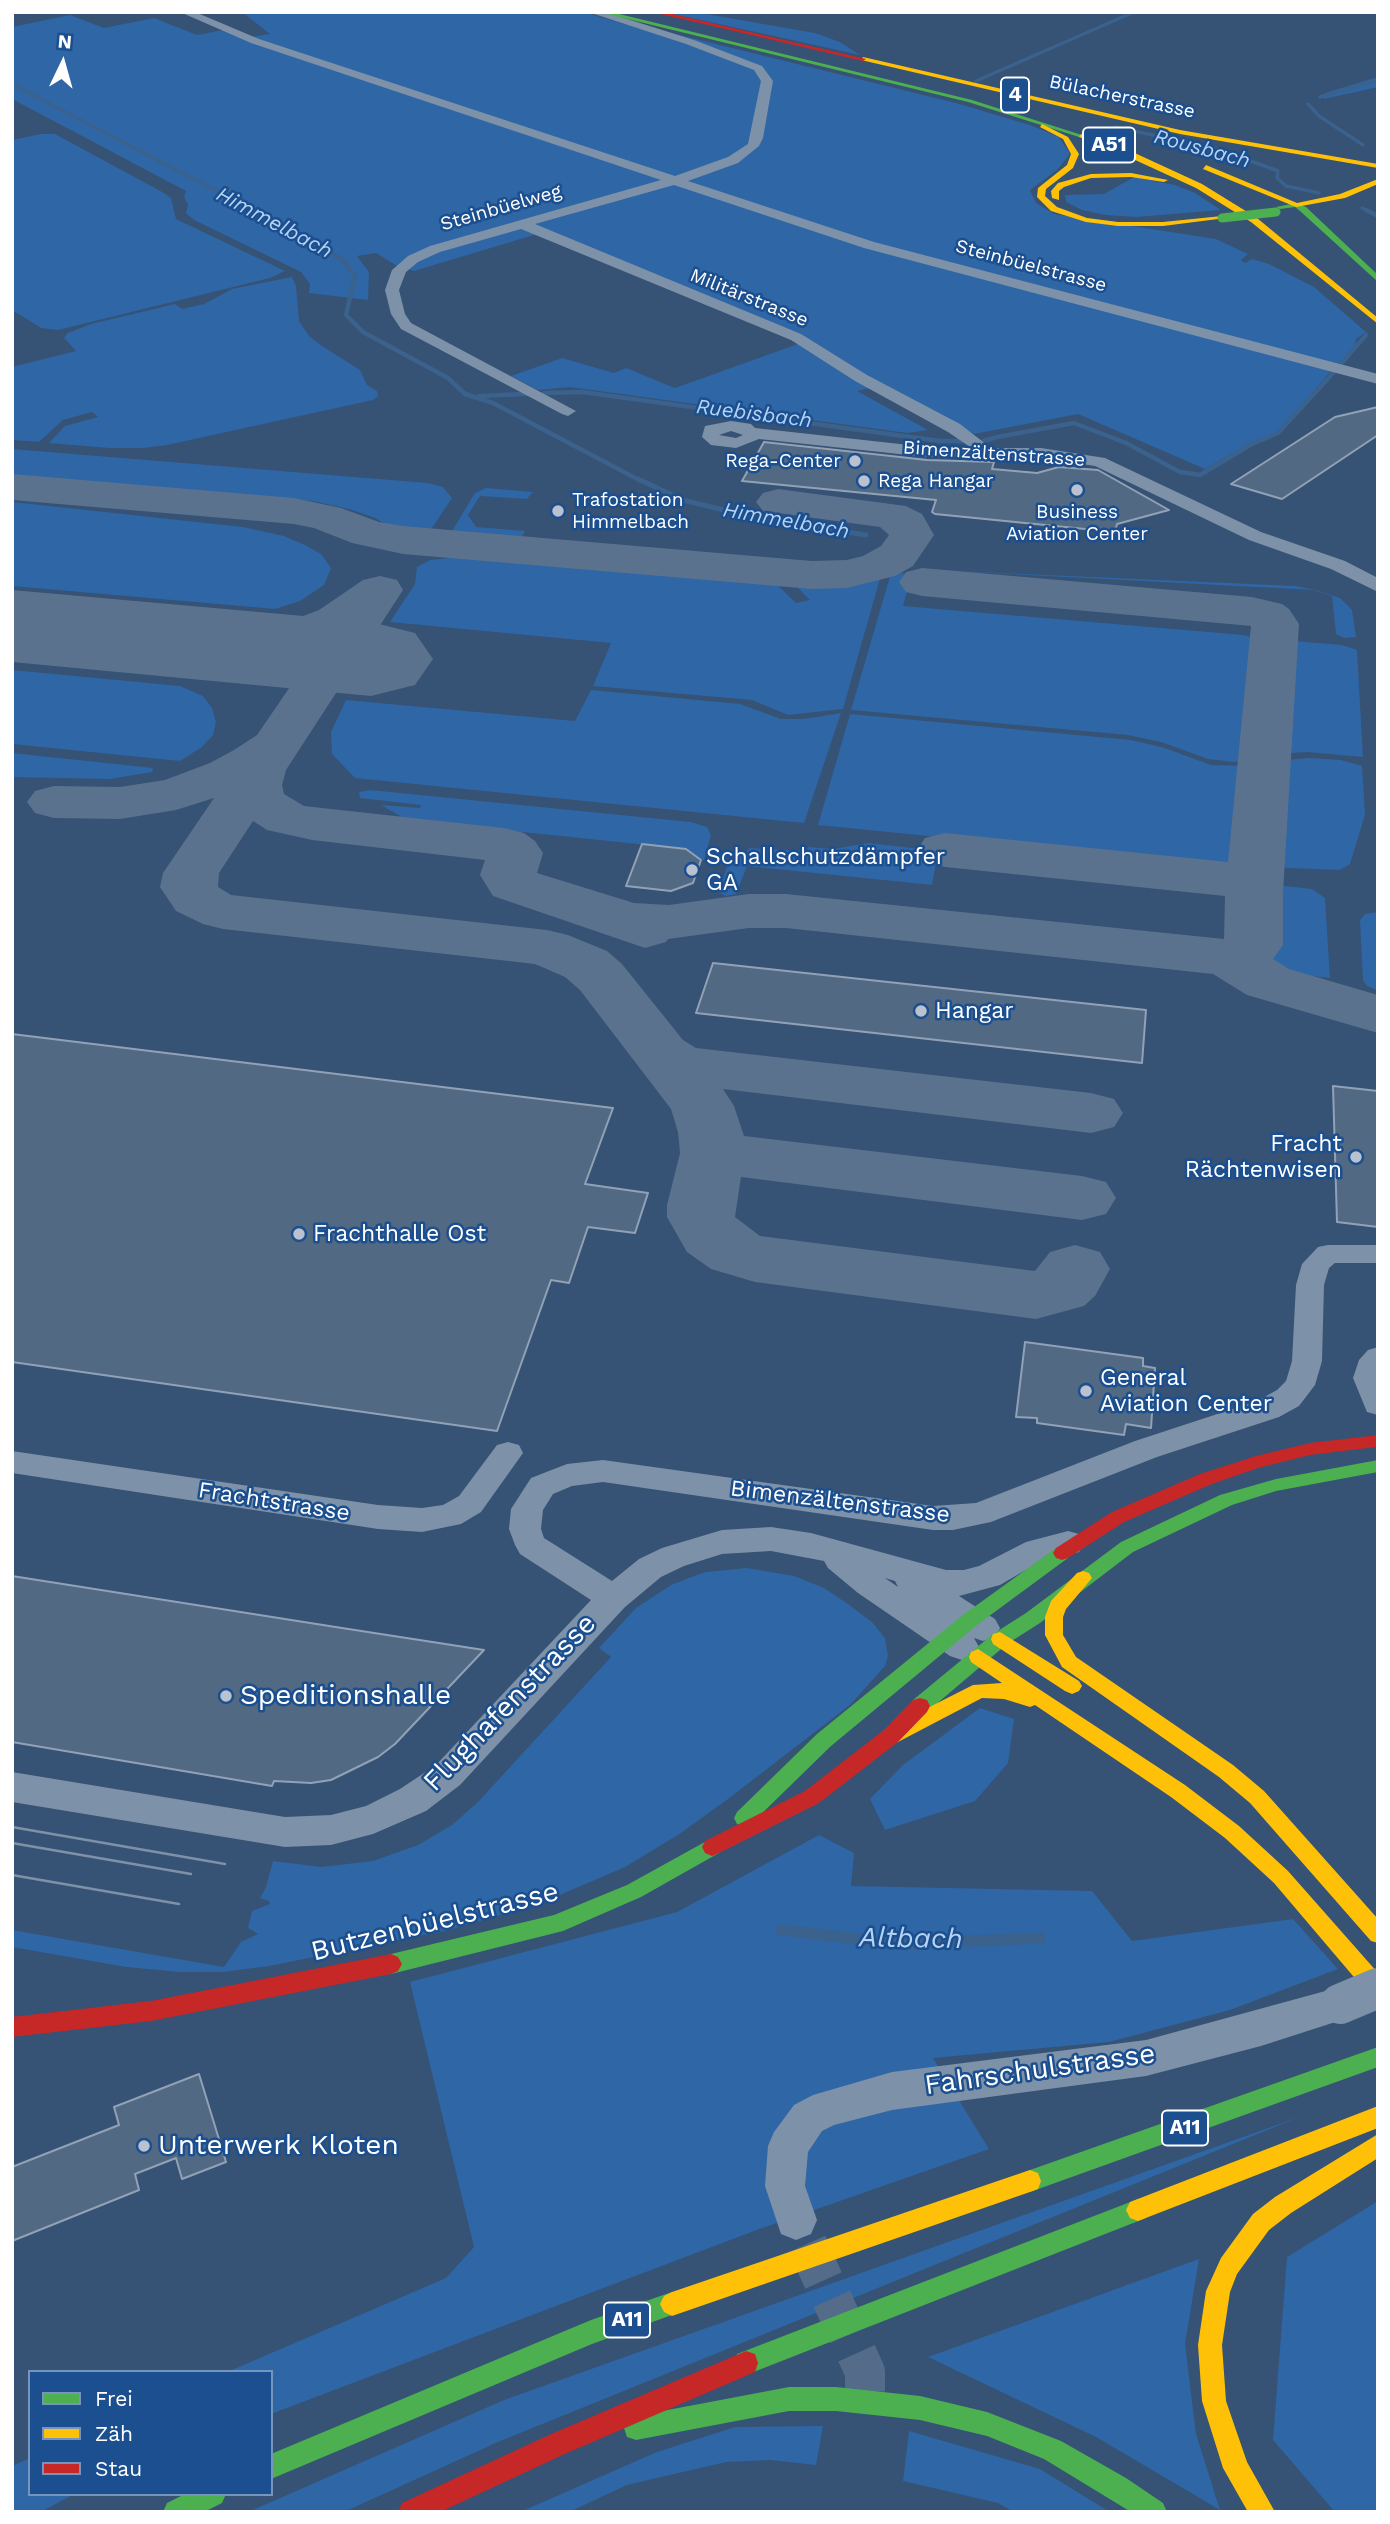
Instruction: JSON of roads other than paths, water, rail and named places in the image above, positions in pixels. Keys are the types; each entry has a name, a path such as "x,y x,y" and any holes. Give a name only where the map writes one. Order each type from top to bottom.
{"main road":[{"name":"A51","path":"602,12 998,106 1113,147 1161,167 1217,196 1278,238 1378,322"},
{"name":"A51","path":"622,12 998,106 1115,140 1213,184 1278,223 1378,307"},
{"name":"Bülacherstrasse","path":"655,12 1180,132 1378,166"},
{"path":"998,106 1166,152"},
{"path":"998,106 1057,132 1074,148 1075,157 1072,163 1042,188 1041,197 1054,209 1086,219 1130,224 1220,216 1342,202 1378,189"},
{"path":"1188,160 1299,207 1378,281"},
{"path":"1217,196 1165,181 1120,175 1077,179 1061,185 1054,193 1060,203 1069,209 1109,218 1152,220 1220,216"},
{"path":"1299,207 1342,196 1378,181"},
{"name":"Flughafenstrasse","path":"960,1629 1080,1540 1155,1499 1219,1474 1310,1449 1378,1441"},
{"path":"989,1648 1127,1547 1226,1500 1276,1485 1378,1466"},
{"path":"1083,1578 1058,1606 1054,1617 1058,1645 1069,1662 1127,1705 1226,1771 1257,1797 1378,1934"},
{"name":"Butzenbüelstrasse","path":"718,1844 824,1740 960,1629"},
{"path":"989,1648 1064,1683 1127,1705"},
{"path":"989,1648 1064,1713 1178,1791 1232,1832 1290,1887 1378,1989"},
{"name":"Butzenbüelstrasse","path":"12,2027 151,2011 395,1963 556,1924 634,1891 718,1844 812,1797 891,1736 927,1699 989,1648"},
{"path":"891,1736 942,1710 956,1699 980,1690 1020,1695 1064,1713"},
{"name":"Butzenbüelstrasse","path":"63,2039 151,2011"},
{"name":"A11","path":"273,2466 591,2332 1161,2136 1378,2057"},
{"path":"411,2512 558,2444 765,2354 1378,2117"},
{"path":"1262,2512 1236,2468 1214,2401 1210,2345 1218,2291 1229,2266 1261,2222 1283,2205 1378,2145"},
{"path":"558,2444 789,2399 836,2399 886,2404 953,2415 1019,2436 1083,2467 1154,2512"},
{"path":"176,2512 209,2496"}],"street":[{"path":"185,12 255,41 678,180"},
{"name":"Steinbüelweg","path":"568,411 406,326 398,314 392,290 399,270 423,254 520,223 678,180 733,160 746,152 757,138 767,81 758,68 593,12"},
{"name":"Steinbüelstrasse","path":"678,180 869,244 1378,379"},
{"name":"Militärstrasse","path":"520,223 796,337 861,378 954,428 988,453"},
{"name":"Bimenzältenstrasse","path":"753,433 938,453 1041,453 1109,464 1255,537 1339,565 1378,586"},
{"name":"Bimenzältenstrasse","path":"614,1598 531,1545 525,1529 527,1509 542,1486 567,1475 603,1471 933,1518 980,1514 1146,1449 1268,1409 1288,1398 1300,1385 1307,1361 1310,1286 1316,1264 1328,1254 1378,1254"},
{"path":"1376,1401 1368,1378 1369,1367 1378,1357"},
{"name":"Frachtstrasse","path":"12,1462 378,1517 422,1520 450,1516 470,1504 508,1453"},
{"name":"Flughafenstrasse","path":"12,1787 285,1832 331,1830 373,1819 414,1800 448,1775 614,1598 650,1568 695,1548 722,1542 771,1539 828,1551 946,1583 976,1581 1026,1554 1080,1540"},
{"name":"Flughafenstrasse","path":"828,1551 869,1584 960,1629 989,1648"},
{"name":"Flughafenstrasse","path":"894,1570 960,1629"},
{"name":"Fahrschulstrasse","path":"796,2220 785,2186 788,2146 808,2118 827,2108 892,2091 1146,2058 1261,2028 1340,2004 1378,1989"}],"waterway":[{"name":"Rousbach","path":"976,81 1134,12"},
{"path":"1320,97 1378,80"},
{"name":"Himmelbach","path":"12,84 257,212"},
{"path":"1308,104 1319,116 1363,145"},
{"name":"Rousbach","path":"1115,127 1218,149 1278,171 1277,178 1286,186 1319,193"},
{"name":"Rousbach","path":"1362,208 1378,216"},
{"name":"Himmelbach","path":"254,210 343,260 355,276 346,315 363,332 448,378 465,394 493,403 641,481"},
{"name":"Ruebisbach","path":"1340,365 1366,335"},
{"name":"Ruebisbach","path":"997,437 1074,423 1126,443 1180,472 1200,475 1252,444 1278,433 1335,371"},
{"name":"Ruebisbach","path":"544,393 582,392 940,441 963,441"},
{"name":"Ruebisbach","path":"479,396 525,394"},
{"name":"Ruebisbach","path":"983,441 994,438"},
{"name":"Himmelbach","path":"638,479 683,500 752,517 866,535"},
{"name":"Altbach","path":"781,1930 901,1944 1040,1938"}],"tunnel":[{"path":"807,2244 865,2372 865,2408"}],"tram line":[{"path":"12,1827 225,1864"},
{"path":"12,1843 191,1874"},
{"path":"12,1875 179,1904"}],"place":[{"name":"Rega-Center","path":"855,461"},
{"name":"Rega Hangar","path":"864,481"},
{"name":"Business Aviation Center","path":"1077,490"},
{"name":"Trafostation Himmelbach","path":"558,511"},
{"name":"Schallschutzdämpfer GA","path":"692,870"},
{"name":"Hangar","path":"921,1011"},
{"name":"Fracht Rächtenwisen","path":"1356,1157"},
{"name":"Frachthalle Ost","path":"299,1234"},
{"name":"General Aviation Center","path":"1086,1391"},
{"name":"Speditionshalle","path":"226,1696"},
{"name":"Unterwerk Kloten","path":"144,2146"}]}
